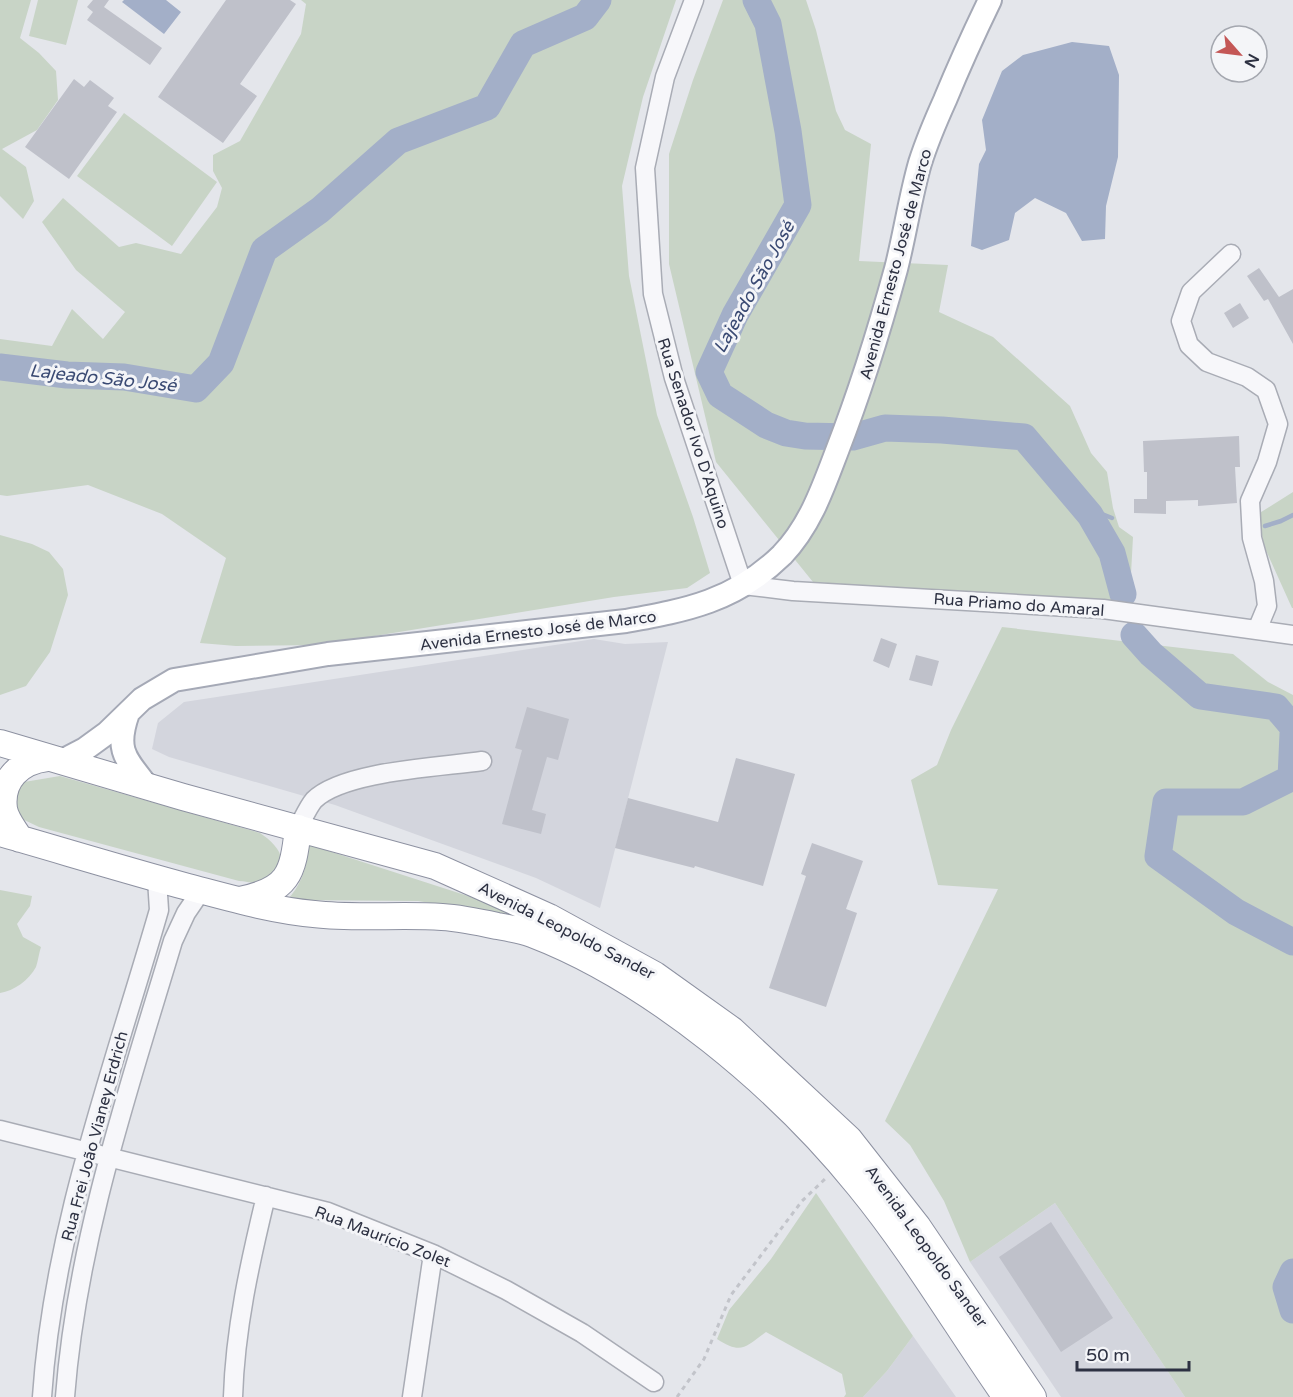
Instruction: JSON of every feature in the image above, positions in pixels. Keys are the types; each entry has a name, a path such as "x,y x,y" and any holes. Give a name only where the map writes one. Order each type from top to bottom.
{"highway":[{"name":"Avenida Leopoldo Sander","path":"0,743 435,866 505,896 656,975 732,1030 854,1146 918,1227 1033,1397"},
{"path":"10,836 9,823 3,808 3,793 9,778 19,767 32,760 55,759"},
{"path":"238,901 270,891 283,881 291,870 298,828"},
{"name":"Avenida Leopoldo Sander","path":"10,836 238,901 316,915 444,917 531,934 592,961 691,1025 765,1086 841,1165 896,1235 1006,1397"}],"main road":[{"name":"Avenida Ernesto José de Marco","path":"55,759 85,749 107,733 142,699 174,680 328,654 626,621 698,606 720,598 768,567 794,542 813,511 824,486 853,411 891,288 921,161 990,0"},
{"path":"128,713 122,731 122,749 129,763 147,786"}],"street":[{"name":"Rua Senador Ivo D'Aquino","path":"694,0 665,77 645,168 653,294 674,378 743,585"},
{"path":"1231,254 1191,292 1181,321 1189,345 1207,362 1247,378 1266,390 1278,424 1267,462 1250,501 1252,538 1264,581 1267,606 1257,630"},
{"name":"Rua Priamo do Amaral","path":"743,585 793,591 1103,609 1293,635"},
{"path":"298,828 314,801 328,789 356,779 482,761"},
{"name":"Rua Frei João Vianey Erdrich","path":"42,1397 63,1247 86,1152 159,910 157,879"},
{"name":"Rua Frei João Vianey Erdrich","path":"65,1397 70,1346 83,1263 108,1158 173,941 186,913 201,891"},
{"name":"Rua Maurício Zolet","path":"0,1130 328,1212 433,1254 544,1311 654,1382"},
{"path":"233,1397 244,1294 266,1196"},
{"path":"412,1397 433,1254"}],"path":[{"path":"677,1397 704,1359 731,1295 802,1201 841,1165"}],"shaded area":[{"path":"594,639 625,644 668,642 600,908 536,878 335,805 169,757 152,749 158,723 184,702"},
{"path":"1055,1203 1185,1397 1061,1397 970,1262"},
{"path":"913,1336 956,1397 863,1397 887,1371"}],"green space":[{"path":"0,0 31,0 20,38 56,71 58,100 37,130 2,149 26,167 34,201 23,219 0,196"},
{"path":"38,0 78,0 66,45 29,36"},
{"path":"301,0 676,0 643,97 622,186 629,276 657,415 710,573 687,588 614,597 319,645 236,646 200,643 226,558 162,514 88,485 0,495 0,339 52,346 72,309 103,339 125,312 76,270 42,222 63,198 119,247 136,243 181,254 217,207 222,188 213,171 213,155 240,141 301,34 306,4"},
{"path":"723,0 806,0 816,30 836,111 845,130 871,144 859,261 948,265 939,312 993,337 1070,406 1091,453 1107,472 1113,508 1119,527 1133,537 1131,574 1111,603 813,582 716,462 669,264 669,154 693,80"},
{"path":"124,113 217,182 172,246 77,176"},
{"path":"1293,492 1292,608 1264,546 1258,514"},
{"path":"0,535 32,544 49,552 63,569 68,595 50,652 26,686 0,695"},
{"path":"1002,627 1233,654 1268,682 1293,695 1293,1397 1185,1397 1055,1203 970,1262 944,1201 910,1145 885,1121 998,889 938,885 911,780 937,765 951,730"},
{"path":"60,776 260,833 276,847 281,864 266,880 255,883 239,881 39,827 20,818 14,805 15,792 24,782"},
{"path":"307,844 468,896 534,920 418,901 287,900 303,874 307,859"},
{"path":"0,890 32,896 30,906 17,924 23,937 41,947 36,967 29,976 16,987 0,993"},
{"path":"816,1193 913,1336 887,1371 863,1397 844,1397 846,1394 842,1374 766,1332 748,1345 738,1348 717,1339 729,1310 771,1259"}],"water":[{"path":"124,0 166,0 181,12 164,34 122,2"},
{"path":"1072,42 1109,46 1119,75 1118,157 1106,206 1105,239 1082,241 1066,213 1035,198 1015,213 1009,240 982,250 971,246 979,164 986,150 982,120 1002,71 1023,55"}],"building":[{"path":"93,0 109,0 104,7 162,48 150,65 87,20 93,12 87,7"},
{"path":"226,0 290,0 296,4 240,84 257,96 223,143 158,97"},
{"path":"74,79 84,87 90,80 114,98 108,106 117,112 69,179 25,147"},
{"path":"1259,268 1279,297 1293,289 1293,344 1268,299 1264,301 1247,276"},
{"path":"1240,303 1249,318 1233,328 1224,313"},
{"path":"1239,436 1240,467 1235,467 1237,503 1198,506 1198,500 1166,501 1166,514 1134,513 1134,499 1147,499 1147,472 1144,472 1143,441"},
{"path":"881,638 897,644 889,668 873,661"},
{"path":"916,655 939,661 932,686 909,680"},
{"path":"527,707 569,719 558,760 547,757 532,810 546,814 541,834 502,824 522,750 515,748"},
{"path":"736,758 795,774 763,886 695,866 694,868 615,848 628,798 718,822"},
{"path":"812,843 863,861 846,909 857,913 826,1007 769,988 806,876 801,874"},
{"path":"1051,1222 1113,1318 1061,1352 999,1257"}],"waterway":[{"name":"Lajeado São José","path":"0,367 67,375 124,377 196,389 221,363 264,250 320,210 398,141 487,107 523,44 585,17 598,0"},
{"name":"Lajeado São José","path":"756,0 768,24 788,131 798,205 735,315 709,372 720,395 766,425 786,433 805,436 853,437 885,428 1024,437 1090,515 1112,553 1123,594"},
{"path":"1090,515 1102,514 1112,518"},
{"path":"1265,526 1293,515"},
{"name":"Lajeado São José","path":"1134,635 1151,654 1200,696 1276,707 1293,727"},
{"name":"Lajeado São José","path":"1293,734 1291,778 1243,802 1166,802 1158,856 1236,912 1293,942"},
{"name":"Lajeado São José","path":"1293,1272 1286,1287 1293,1310"}]}
